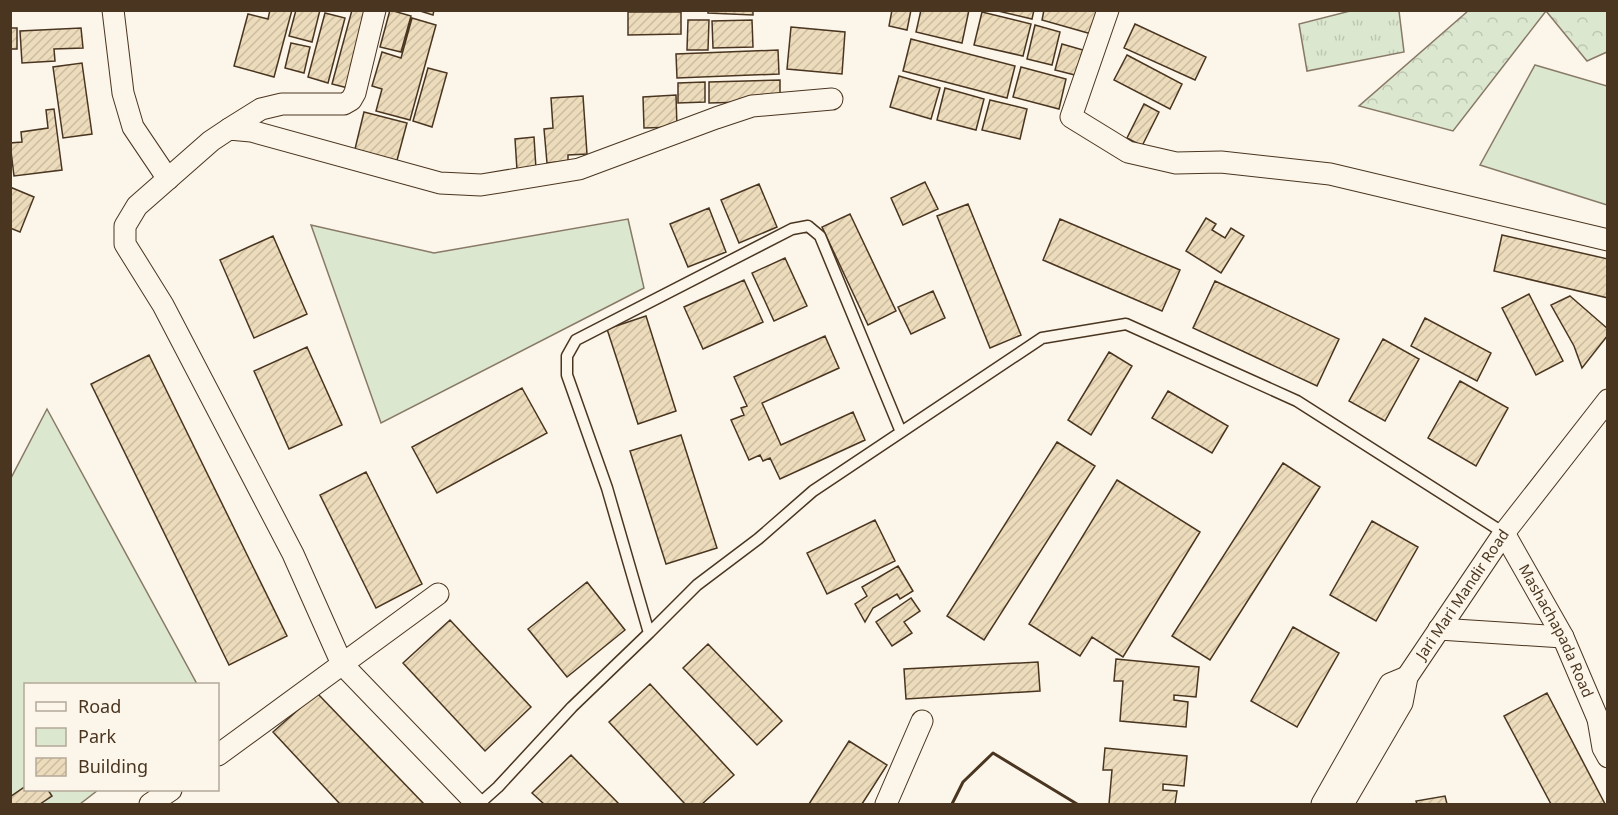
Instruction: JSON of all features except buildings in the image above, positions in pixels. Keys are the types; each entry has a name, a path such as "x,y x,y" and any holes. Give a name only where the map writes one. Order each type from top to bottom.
{"street":[{"path":"113,10 123,93 134,127 168,179"},
{"path":"375,10 355,93 351,100 344,104 282,104 261,109 229,129 211,141 137,206 125,226 125,244 163,305 293,554 342,664 478,804"},
{"path":"1107,10 1071,117 1128,152 1176,163 1221,162 1330,174 1608,240"},
{"path":"229,129 251,131 440,183 482,185 579,169 752,106 832,99"},
{"name":"Jari Mari Mandir Road","path":"1343,804 1402,703 1407,678 1439,629 1504,533 1608,400"},
{"name":"Mashachapada Road","path":"1504,533 1563,637 1603,723 1603,748 1608,757"},
{"path":"219,754 438,594"},
{"path":"1439,629 1563,637"},
{"path":"1322,804 1390,684 1407,678"},
{"path":"886,804 922,722"},
{"path":"150,804 168,791"}],"lane":[{"path":"649,633 607,489 567,375 567,356 576,340 792,229 808,226 819,236 901,432"},
{"path":"478,804 498,787 572,707 697,585 758,539 813,491 1042,338 1126,324 1297,401 1504,533"}],"green space":[{"path":"1350,11 1399,11 1404,52 1307,71 1299,24"},
{"path":"1468,11 1546,11 1453,131 1359,106"},
{"path":"1546,11 1607,11 1607,52 1587,61"},
{"path":"1535,65 1607,86 1607,205 1480,165"},
{"path":"628,219 644,288 381,423 311,225 434,253"},
{"path":"47,409 196,683 24,683 24,791 97,791 80,804 11,804 10,480"}],"wall":[{"path":"952,804 963,782 993,753 1077,804"}]}
